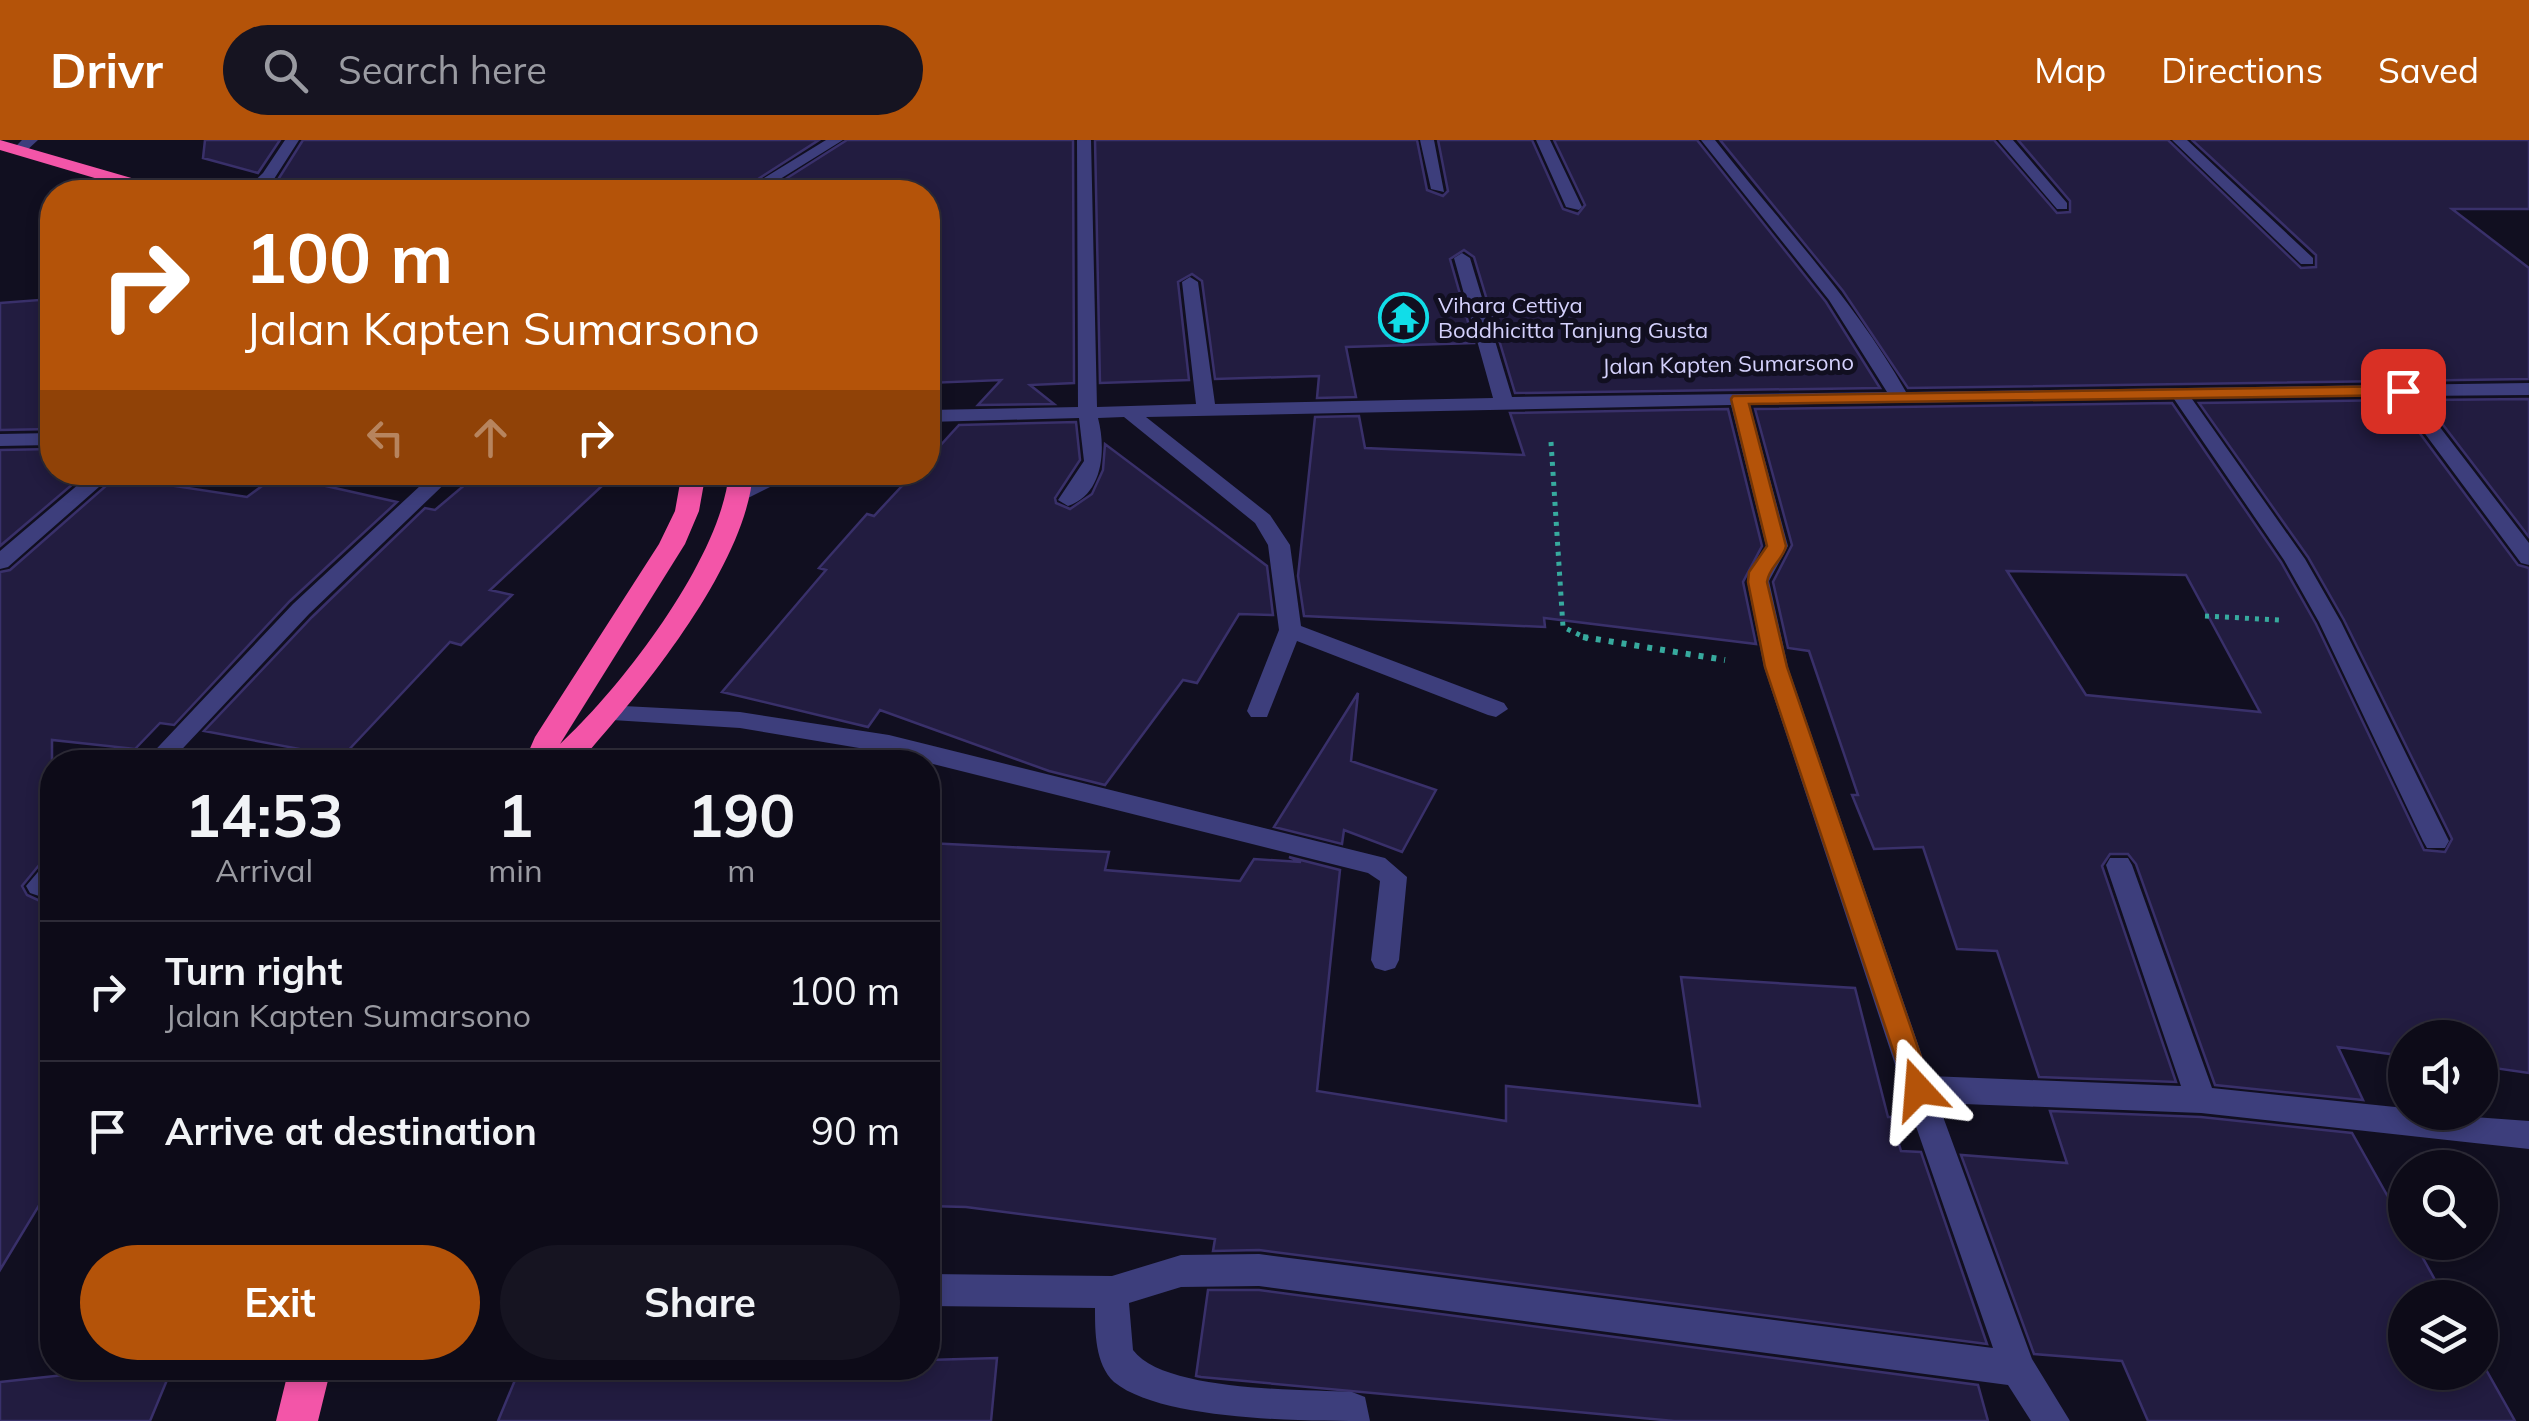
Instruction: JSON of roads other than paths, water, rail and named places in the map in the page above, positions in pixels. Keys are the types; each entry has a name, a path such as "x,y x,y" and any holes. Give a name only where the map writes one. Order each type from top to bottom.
{"highway":[{"path":"0,144 26,144 126,180"},
{"path":"543,750 672,544 688,511 692,485"},
{"path":"574,750 640,667 704,572 730,526 740,485"},
{"path":"297,1421 307,1380"}],"street":[{"path":"264,180 292,140"},
{"path":"768,180 836,140"},
{"path":"1068,500 1096,461 1088,414 1084,140"},
{"path":"1427,140 1439,189"},
{"path":"1543,140 1574,207"},
{"path":"1708,140 1832,298 1859,324 1899,396"},
{"path":"2006,140 2062,206"},
{"path":"2178,140 2307,262"},
{"path":"1462,258 1504,403"},
{"path":"1190,282 1206,408"},
{"name":"Jalan Kapten Sumarsono","path":"940,416 1899,396 2529,389"},
{"path":"2403,391 2529,558"},
{"path":"2178,392 2294,560 2330,622 2436,841"},
{"path":"1739,399 1776,546 1775,554 1758,572 1776,667 1918,1089 2018,1369 2052,1421"},
{"path":"1130,413 1270,527 1279,546 1290,630 1259,711"},
{"path":"0,440 40,439"},
{"path":"0,562 91,485"},
{"path":"167,750 301,609 433,485"},
{"path":"1290,630 1496,709"},
{"path":"604,713 740,720 913,750"},
{"path":"940,757 1376,864 1394,877 1384,960"},
{"path":"2118,865 2201,1100"},
{"path":"1918,1089 2201,1100 2529,1135"},
{"path":"940,1290 1112,1292 1181,1271 1259,1270 2018,1369"},
{"path":"1112,1292 1115,1352 1132,1376 1187,1396 1352,1410 1352,1421"}],"place":[{"name":"Vihara Cettiya Boddhicitta Tanjung Gusta","path":"1403,318"}]}
